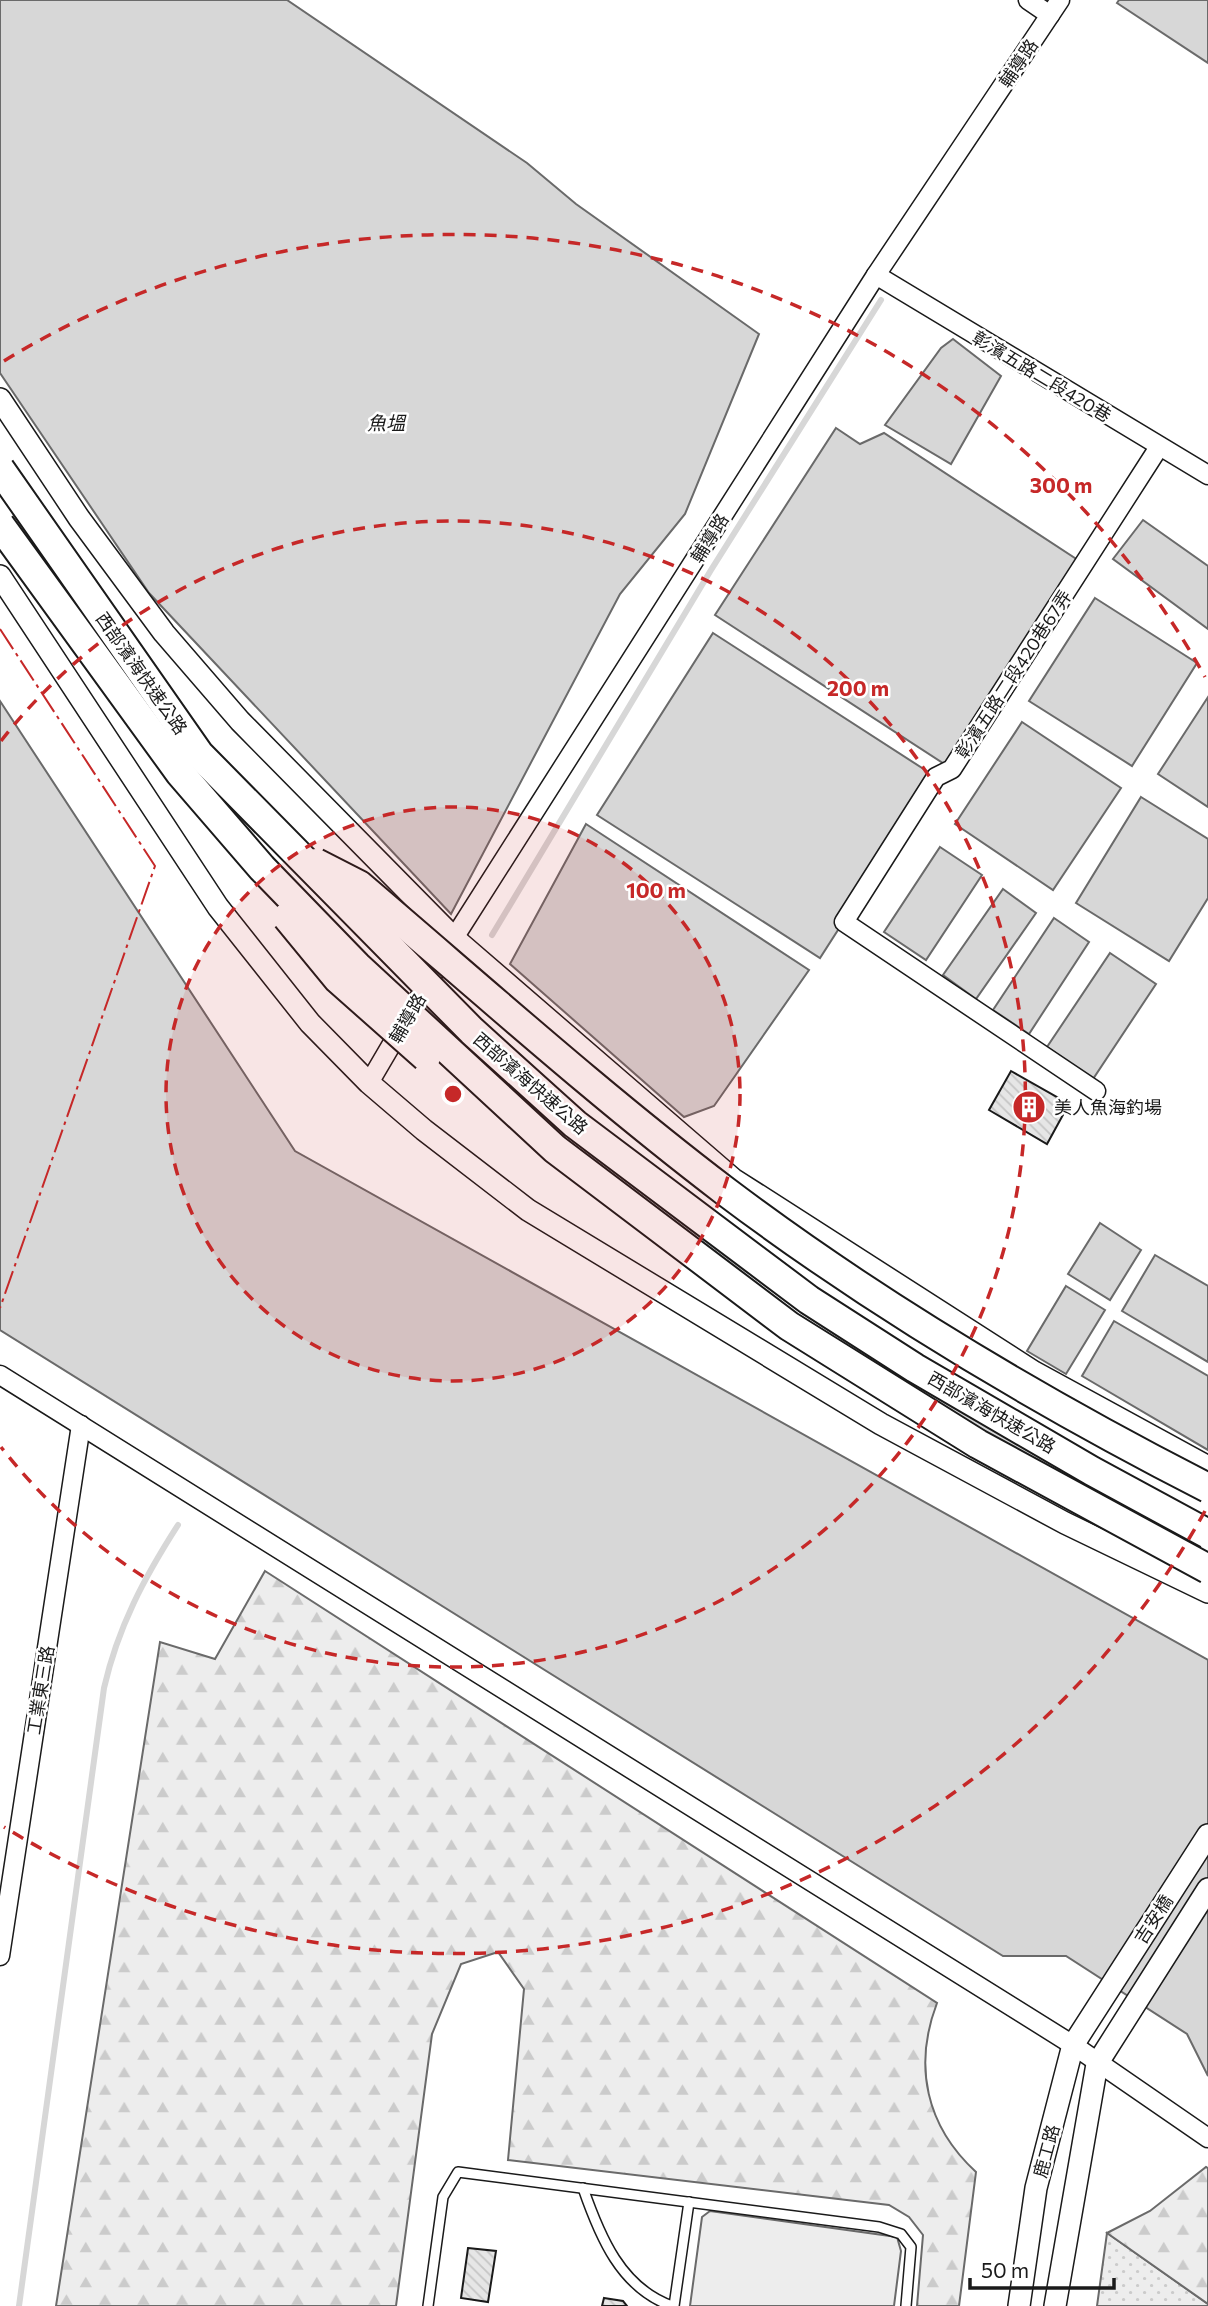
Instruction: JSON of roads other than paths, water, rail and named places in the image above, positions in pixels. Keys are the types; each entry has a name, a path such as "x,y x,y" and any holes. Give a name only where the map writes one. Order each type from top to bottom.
{"highway":[{"name":"西部濱海快速公路","path":"0,469 199,754 482,1041 575,1124 697,1219 809,1300 915,1368 1092,1471 1208,1534"},
{"name":"西部濱海快速公路","path":"0,526 180,773 262,868 357,966 555,1149 789,1325 978,1444 1208,1569"},
{"path":"294,851 359,885 724,1190 836,1271 1024,1390 1208,1488"},
{"path":"262,868 290,922 338,979 543,1161 794,1346 979,1458 1176,1559 1208,1581"}],"street":[{"path":"1028,0 1055,7"},
{"name":"輔導路","path":"369,1083 454,938 876,275 1055,7"},
{"name":"彰濱五路二段420巷","path":"876,275 1208,475"},
{"path":"0,400 79,518 164,633 240,721 454,938 733,1179 1034,1372 1208,1468"},
{"name":"彰濱五路二段420巷67弄","path":"1096,1091 844,922 936,777 952,769 1159,447"},
{"path":"0,576 218,907 310,1023 369,1083 424,1130 528,1210 880,1424 1065,1522 1208,1592"},
{"path":"0,1375 1073,2046 1208,2138"},
{"name":"工業東三路","path":"0,1956 6,1871 81,1425"},
{"name":"吉安橋","path":"1098,2003 1208,1835"},
{"name":"吉安橋","path":"1121,2021 1208,1889"},
{"name":"鹿工路","path":"1019,2306 1036,2188 1073,2046 1098,2003"},
{"name":"鹿工路","path":"1055,2306 1097,2064 1121,2021"}],"lane":[{"path":"428,2306 443,2197 458,2172 879,2228 901,2234 912,2253 906,2306"},
{"path":"583,2188 596,2226 612,2257 650,2298 673,2306 689,2202"}],"water":[{"name":"魚塭","path":"0,0 287,0 527,163 576,204 759,334 685,514 620,594 451,914 149,593 0,373"},
{"path":"1119,0 1208,0 1208,63 1117,3"},
{"path":"953,339 1001,376 951,464 885,425 941,348"},
{"path":"836,428 860,444 884,433 1084,564 952,769 715,615"},
{"path":"1143,520 1208,566 1208,629 1113,559"},
{"path":"1095,598 1197,663 1132,766 1029,701"},
{"path":"713,633 936,777 820,958 597,815"},
{"path":"1208,697 1208,807 1158,774"},
{"path":"0,701 295,1151 1208,1660 1208,2076 1187,2034 1066,1956 1003,1956 0,1330"},
{"path":"1022,722 1121,788 1053,890 955,824"},
{"path":"1141,797 1208,839 1208,898 1169,961 1076,903"},
{"path":"586,824 809,970 714,1106 684,1117 510,964"},
{"path":"940,847 982,875 926,960 884,932"},
{"path":"1003,889 1036,913 976,999 943,975"},
{"path":"1054,918 1089,942 1029,1034 993,1010"},
{"path":"1110,953 1156,984 1093,1079 1047,1047"},
{"path":"1100,1223 1141,1250 1110,1300 1068,1274"},
{"path":"1155,1255 1208,1286 1208,1362 1122,1311"},
{"path":"1066,1286 1105,1310 1066,1374 1027,1351"},
{"path":"1114,1321 1208,1376 1208,1450 1082,1376"}],"waterway":[{"path":"492,935 711,570 881,300"},
{"path":"586,1149 628,1187 748,1271"},
{"path":"843,1338 901,1379 1068,1477"},
{"path":"19,2306 104,1688 117,1644 134,1604 178,1525"}],"place":[{"name":"美人魚海釣場","path":"1029,1107"}]}
